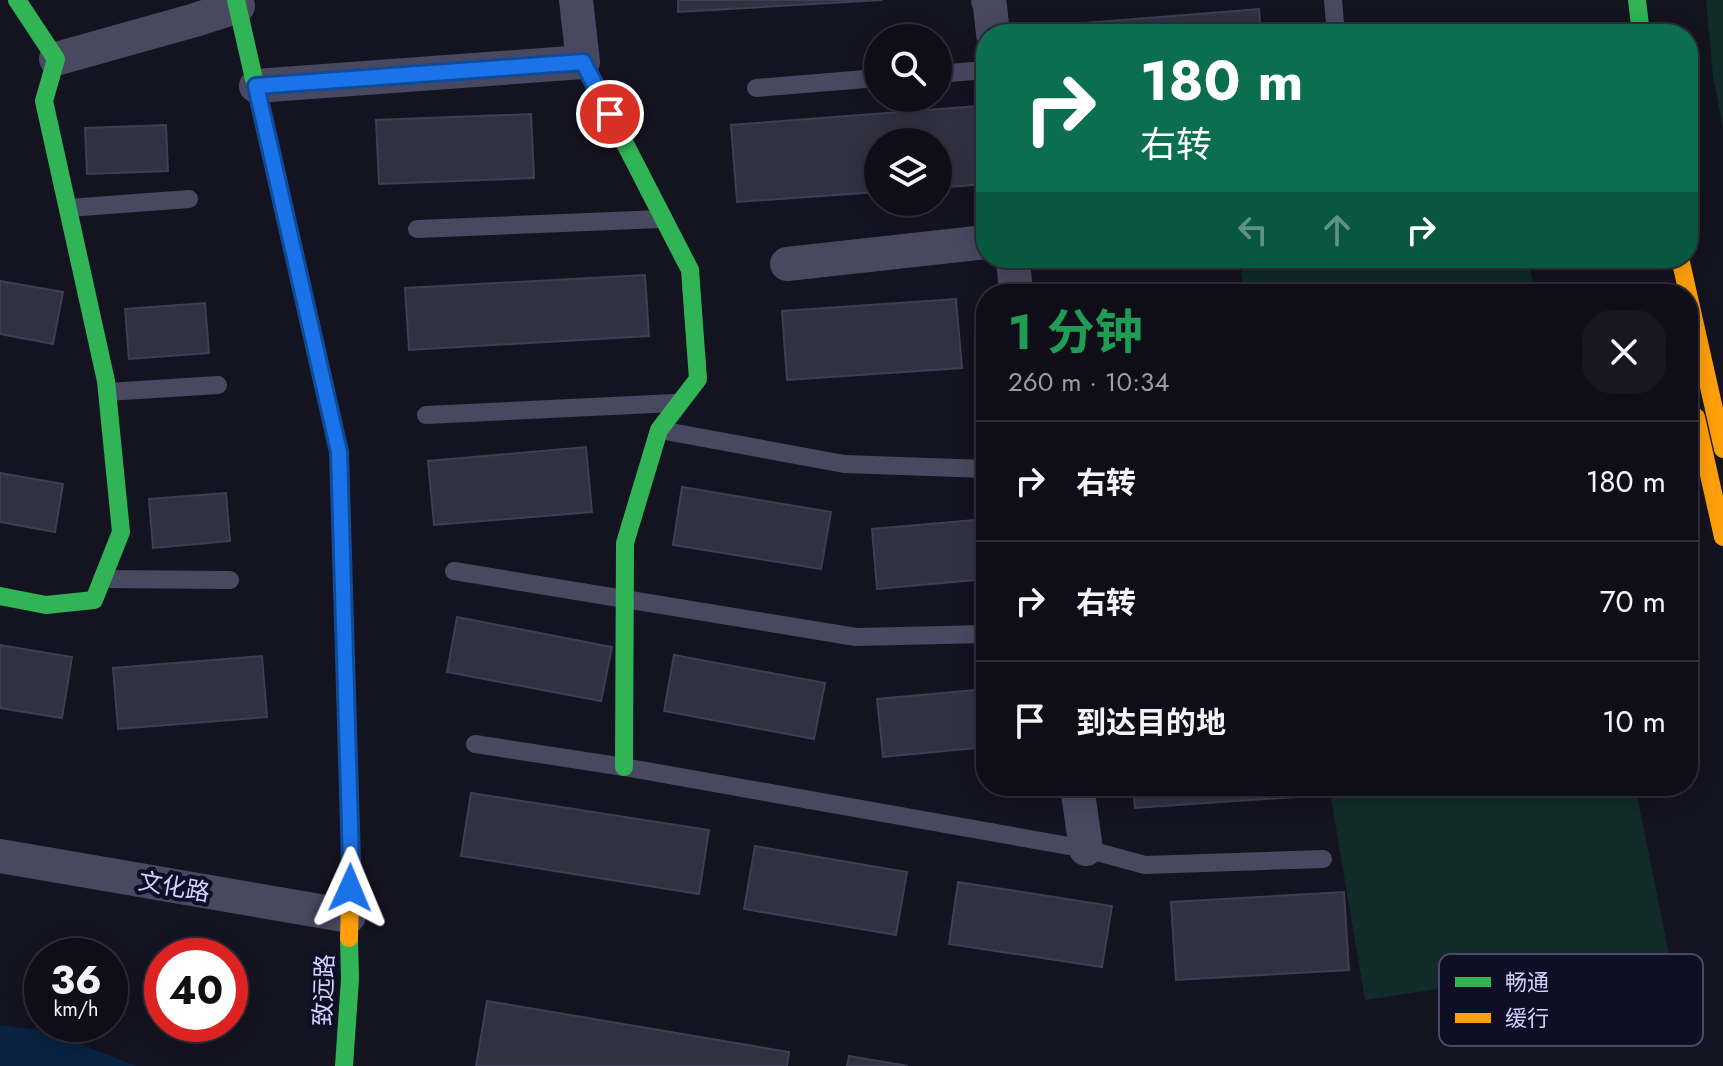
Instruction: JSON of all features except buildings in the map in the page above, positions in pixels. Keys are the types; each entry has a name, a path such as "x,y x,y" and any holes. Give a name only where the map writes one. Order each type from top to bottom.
{"street":[{"path":"0,596 46,605 94,600 121,532 107,392 44,101 56,59 17,0"},
{"path":"576,0 583,62 690,270 698,379 659,430 625,543 624,767"},
{"path":"988,0 992,24"},
{"path":"1637,0 1640,24"},
{"path":"56,59 195,20 237,3"},
{"name":"致远路","path":"237,3 339,452 351,861 350,979 344,1066"},
{"path":"256,86 583,62"},
{"path":"787,264 976,243"},
{"path":"1698,338 1723,449"},
{"path":"1698,426 1723,537"},
{"path":"1078,796 1086,849"},
{"name":"文化路","path":"0,856 349,916"}],"lane":[{"path":"1333,0 1335,24"},
{"path":"952,73 976,71"},
{"path":"756,88 864,79"},
{"path":"68,208 189,199"},
{"path":"417,229 664,219"},
{"path":"107,392 218,385"},
{"path":"426,415 680,402"},
{"path":"659,430 844,464 976,469"},
{"path":"454,571 856,637 976,634"},
{"path":"102,579 230,580"},
{"path":"475,744 624,767 1086,849 1145,865 1323,859"}],"green space":[{"path":"1706,0 1723,0 1723,127 1713,76"},
{"path":"1241,268 1530,268 1533,284 1243,284"},
{"path":"1331,796 1637,796 1669,954 1439,954 1439,989 1365,1000"}],"water":[{"path":"0,1025 24,1028 24,1042 75,1042 137,1066 0,1066"}],"traffic: fast":[{"path":"0,596 46,605 94,600 121,532 106,381 44,101 56,59 17,0"},
{"path":"236,0 339,452 345,657"},
{"path":"1637,0 1640,24"},
{"path":"583,62 690,270 698,379 659,430 625,543 624,767"},
{"path":"344,1066 350,979 349,938"}],"traffic: slow":[{"path":"1682,268 1686,284"},
{"path":"1698,338 1723,449"},
{"path":"1698,426 1723,537"},
{"path":"345,657 351,861 349,938"}],"route":[{"path":"350,888 339,452 256,86 583,62 610,114"}]}
